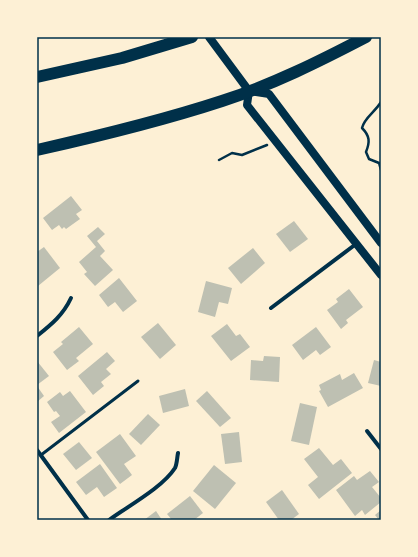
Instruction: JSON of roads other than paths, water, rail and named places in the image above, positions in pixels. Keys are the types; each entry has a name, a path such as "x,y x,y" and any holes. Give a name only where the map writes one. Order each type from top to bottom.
{"highway":[{"path":"37,77 122,58 192,37"},
{"path":"37,150 144,125 223,101 280,78 366,37"}],"main road":[{"path":"209,37 249,91 247,105 381,274"},
{"path":"249,91 269,94 381,243"}],"street":[{"path":"272,308 356,244"},
{"path":"37,336 57,320 65,311 71,298"},
{"path":"367,431 381,449"},
{"path":"37,450 88,520"},
{"path":"109,520 159,484 171,473 176,466 178,453"}],"lane":[{"path":"41,456 138,381"}]}
